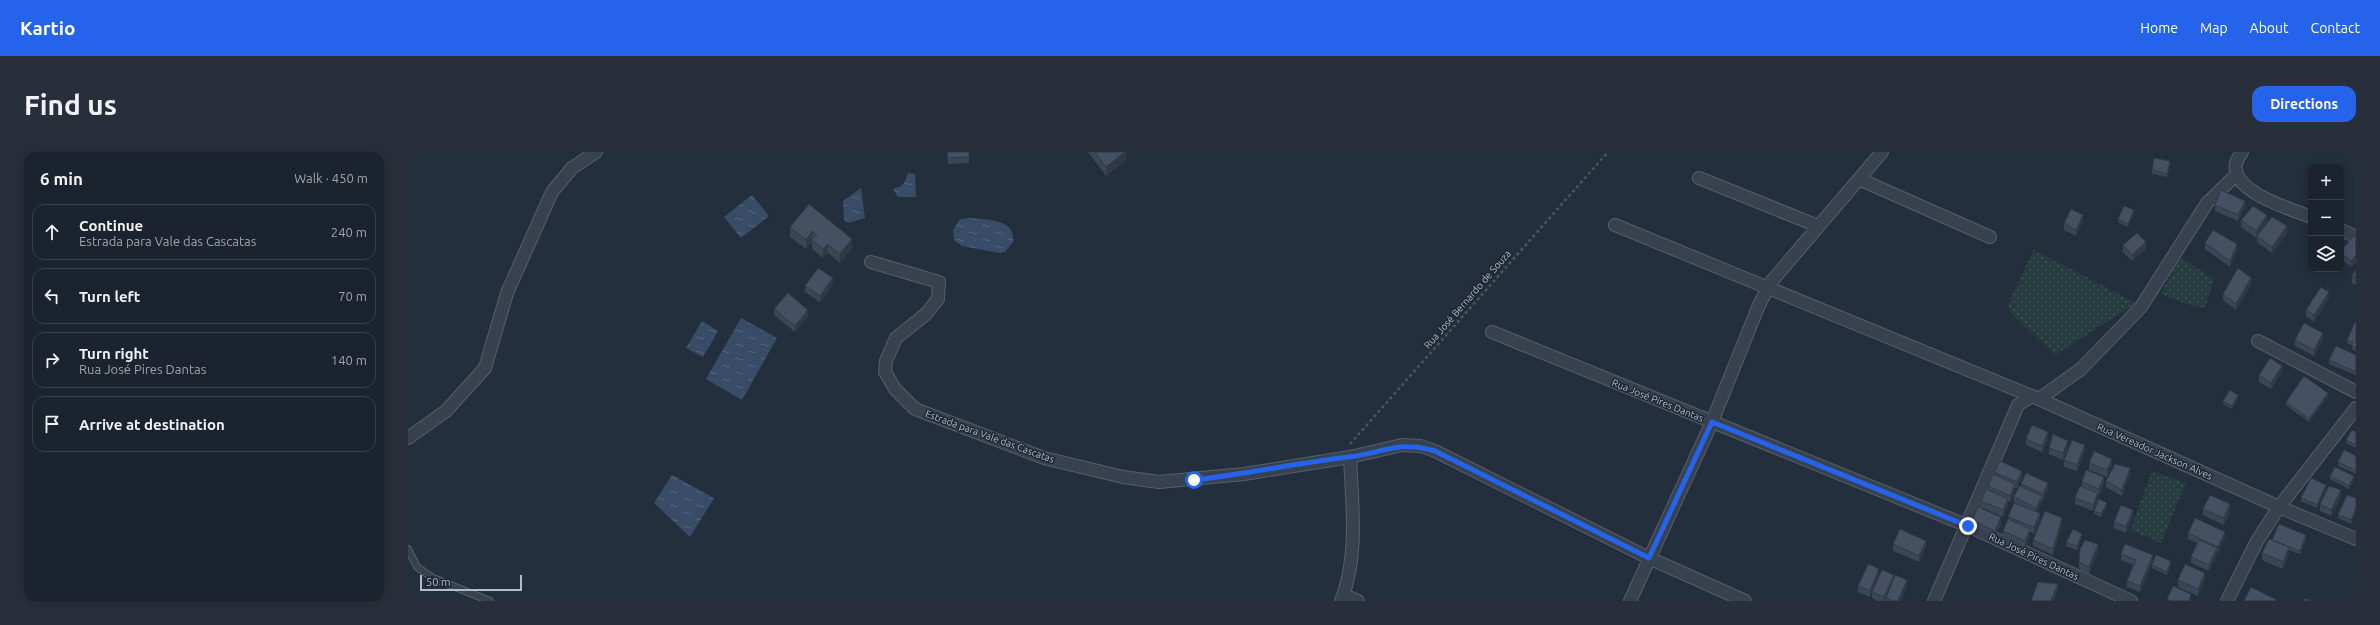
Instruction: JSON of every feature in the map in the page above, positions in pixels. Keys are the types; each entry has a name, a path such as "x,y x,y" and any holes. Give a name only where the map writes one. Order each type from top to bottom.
{"street":[{"path":"408,438 446,410 485,368 507,294 552,192 572,168 596,152"},
{"path":"1630,601 1712,422 1758,305 1767,288 1882,152"},
{"path":"2242,152 2236,164 2237,174 2243,185 2253,192 2308,216"},
{"path":"1934,601 1968,526 2018,405 2034,398 2081,369 2141,307 2207,203 2237,174"},
{"path":"1699,178 1818,226"},
{"path":"1859,179 1990,238"},
{"name":"Rua Vereador Jackson Alves","path":"1615,225 2034,398 2279,507 2356,539"},
{"path":"2344,231 2356,237"},
{"name":"Estrada para Vale das Cascatas","path":"871,262 939,282 938,299 926,314 896,338 886,360 885,372 895,389 916,409 1044,458 1123,477 1159,482 1244,474 1344,457 1402,445 1421,446 1435,451 1649,558 1745,601"},
{"name":"Rua José Pires Dantas","path":"1492,332 1968,526 2131,601"},
{"path":"2258,341 2356,392"},
{"path":"2227,601 2257,541 2279,507 2356,408"},
{"path":"1344,457 1353,528 1351,557 1342,598 1358,601"}],"lane":[{"path":"408,549 417,567 433,578 490,601"}],"path":[{"name":"Rua José Bernardo de Souza","path":"1344,457 1608,152"}],"green space":[{"path":"2034,249 2136,303 2055,355 2010,312 2008,304"},
{"path":"2180,257 2214,279 2205,308 2186,304 2161,294"},
{"path":"2152,471 2186,483 2161,543 2130,530"}],"water":[{"path":"908,173 915,174 916,197 898,197 893,189 903,184"},
{"path":"861,188 865,218 848,223 844,220 843,201"},
{"path":"752,195 769,216 741,238 724,217"},
{"path":"970,218 991,220 1005,224 1010,228 1013,234 1013,242 1005,252 999,253 962,246 954,240 953,230 960,219"},
{"path":"741,318 777,338 742,400 706,379"},
{"path":"702,321 718,331 703,357 686,348"},
{"path":"672,475 714,498 690,537 654,503"}],"building":[{"path":"947,152 969,152 969,157 948,158"},
{"path":"1095,152 1125,152 1106,167"},
{"path":"2154,158 2170,161 2167,174 2152,170"},
{"path":"2221,190 2245,201 2238,215 2215,205"},
{"path":"809,204 852,239 840,254 828,244 823,249 812,240 817,235 812,231 806,240 790,227"},
{"path":"2124,206 2134,210 2128,224 2118,219"},
{"path":"2253,206 2267,215 2256,231 2241,220"},
{"path":"2071,209 2083,215 2076,230 2064,223"},
{"path":"2272,217 2287,226 2272,247 2257,236"},
{"path":"2213,230 2237,244 2230,261 2205,243"},
{"path":"2137,233 2146,242 2132,255 2123,245"},
{"path":"2354,235 2356,237 2356,255 2351,261 2344,255 2344,247"},
{"path":"818,268 833,278 820,296 805,286"},
{"path":"2238,268 2251,278 2236,304 2223,294"},
{"path":"2356,269 2356,278 2352,276"},
{"path":"2321,287 2329,292 2314,315 2306,310"},
{"path":"788,293 808,310 795,326 774,309"},
{"path":"2355,322 2356,349 2352,346 2353,342 2347,340"},
{"path":"2304,323 2323,333 2314,350 2295,340"},
{"path":"2336,346 2356,355 2356,372 2329,360"},
{"path":"2270,358 2282,366 2271,383 2259,375"},
{"path":"2304,376 2328,393 2309,419 2286,402"},
{"path":"2230,390 2238,395 2232,406 2223,401"},
{"path":"2032,425 2048,432 2042,446 2026,439"},
{"path":"2352,430 2356,432 2356,445 2346,440"},
{"path":"2053,434 2068,441 2063,453 2049,448"},
{"path":"2072,440 2085,445 2077,465 2064,460"},
{"path":"2344,450 2356,456 2356,471 2338,462"},
{"path":"2094,451 2112,459 2107,470 2089,463"},
{"path":"2000,461 2022,471 2017,482 1994,472"},
{"path":"2115,464 2130,468 2122,490 2106,481"},
{"path":"2335,467 2354,476 2349,486 2330,476"},
{"path":"2086,470 2104,477 2099,489 2082,482"},
{"path":"2026,473 2048,483 2043,494 2021,484"},
{"path":"1993,474 2015,484 2010,496 1988,486"},
{"path":"2311,478 2326,485 2317,505 2301,498"},
{"path":"2019,486 2042,496 2036,508 2014,497"},
{"path":"2080,486 2098,493 2093,505 2075,498"},
{"path":"2329,486 2341,490 2331,510 2320,504"},
{"path":"1986,489 2008,499 2003,510 1981,501"},
{"path":"2210,495 2230,504 2224,518 2203,509"},
{"path":"2347,495 2356,498 2356,508 2351,520 2338,515"},
{"path":"2099,499 2107,503 2101,514 2094,511"},
{"path":"2014,503 2040,513 2034,527 2008,517"},
{"path":"2121,505 2133,510 2126,527 2114,522"},
{"path":"1978,507 2001,517 1995,531 1972,520"},
{"path":"2045,511 2062,518 2053,549 2033,540"},
{"path":"2195,518 2225,532 2218,547 2188,533"},
{"path":"2008,519 2030,529 2025,541 2003,531"},
{"path":"2279,524 2306,535 2300,551 2272,540"},
{"path":"1900,529 1926,541 1919,556 1893,544"},
{"path":"2073,529 2082,534 2077,546 2066,543"},
{"path":"2269,539 2289,547 2283,562 2262,553"},
{"path":"2085,540 2098,544 2089,567 2079,562 2080,549"},
{"path":"2199,540 2217,548 2209,565 2191,557"},
{"path":"2125,544 2153,555 2140,586 2127,581 2136,560 2121,554"},
{"path":"2156,555 2171,561 2167,572 2152,565"},
{"path":"1868,564 1879,569 1870,591 1858,586"},
{"path":"2185,564 2205,573 2198,589 2178,580"},
{"path":"1882,570 1894,575 1884,597 1872,592"},
{"path":"1895,575 1907,580 1898,601 1893,601 1886,598"},
{"path":"2038,582 2058,584 2051,601 2031,601"},
{"path":"2173,586 2191,594 2189,601 2171,601 2167,599"},
{"path":"2251,587 2277,600 2244,601"},
{"path":"2305,598 2311,601 2304,601"}],"route":[{"path":"1194,480 1244,474 1350,457 1402,445 1421,446 1435,451 1649,558 1712,422 1968,526"}]}
